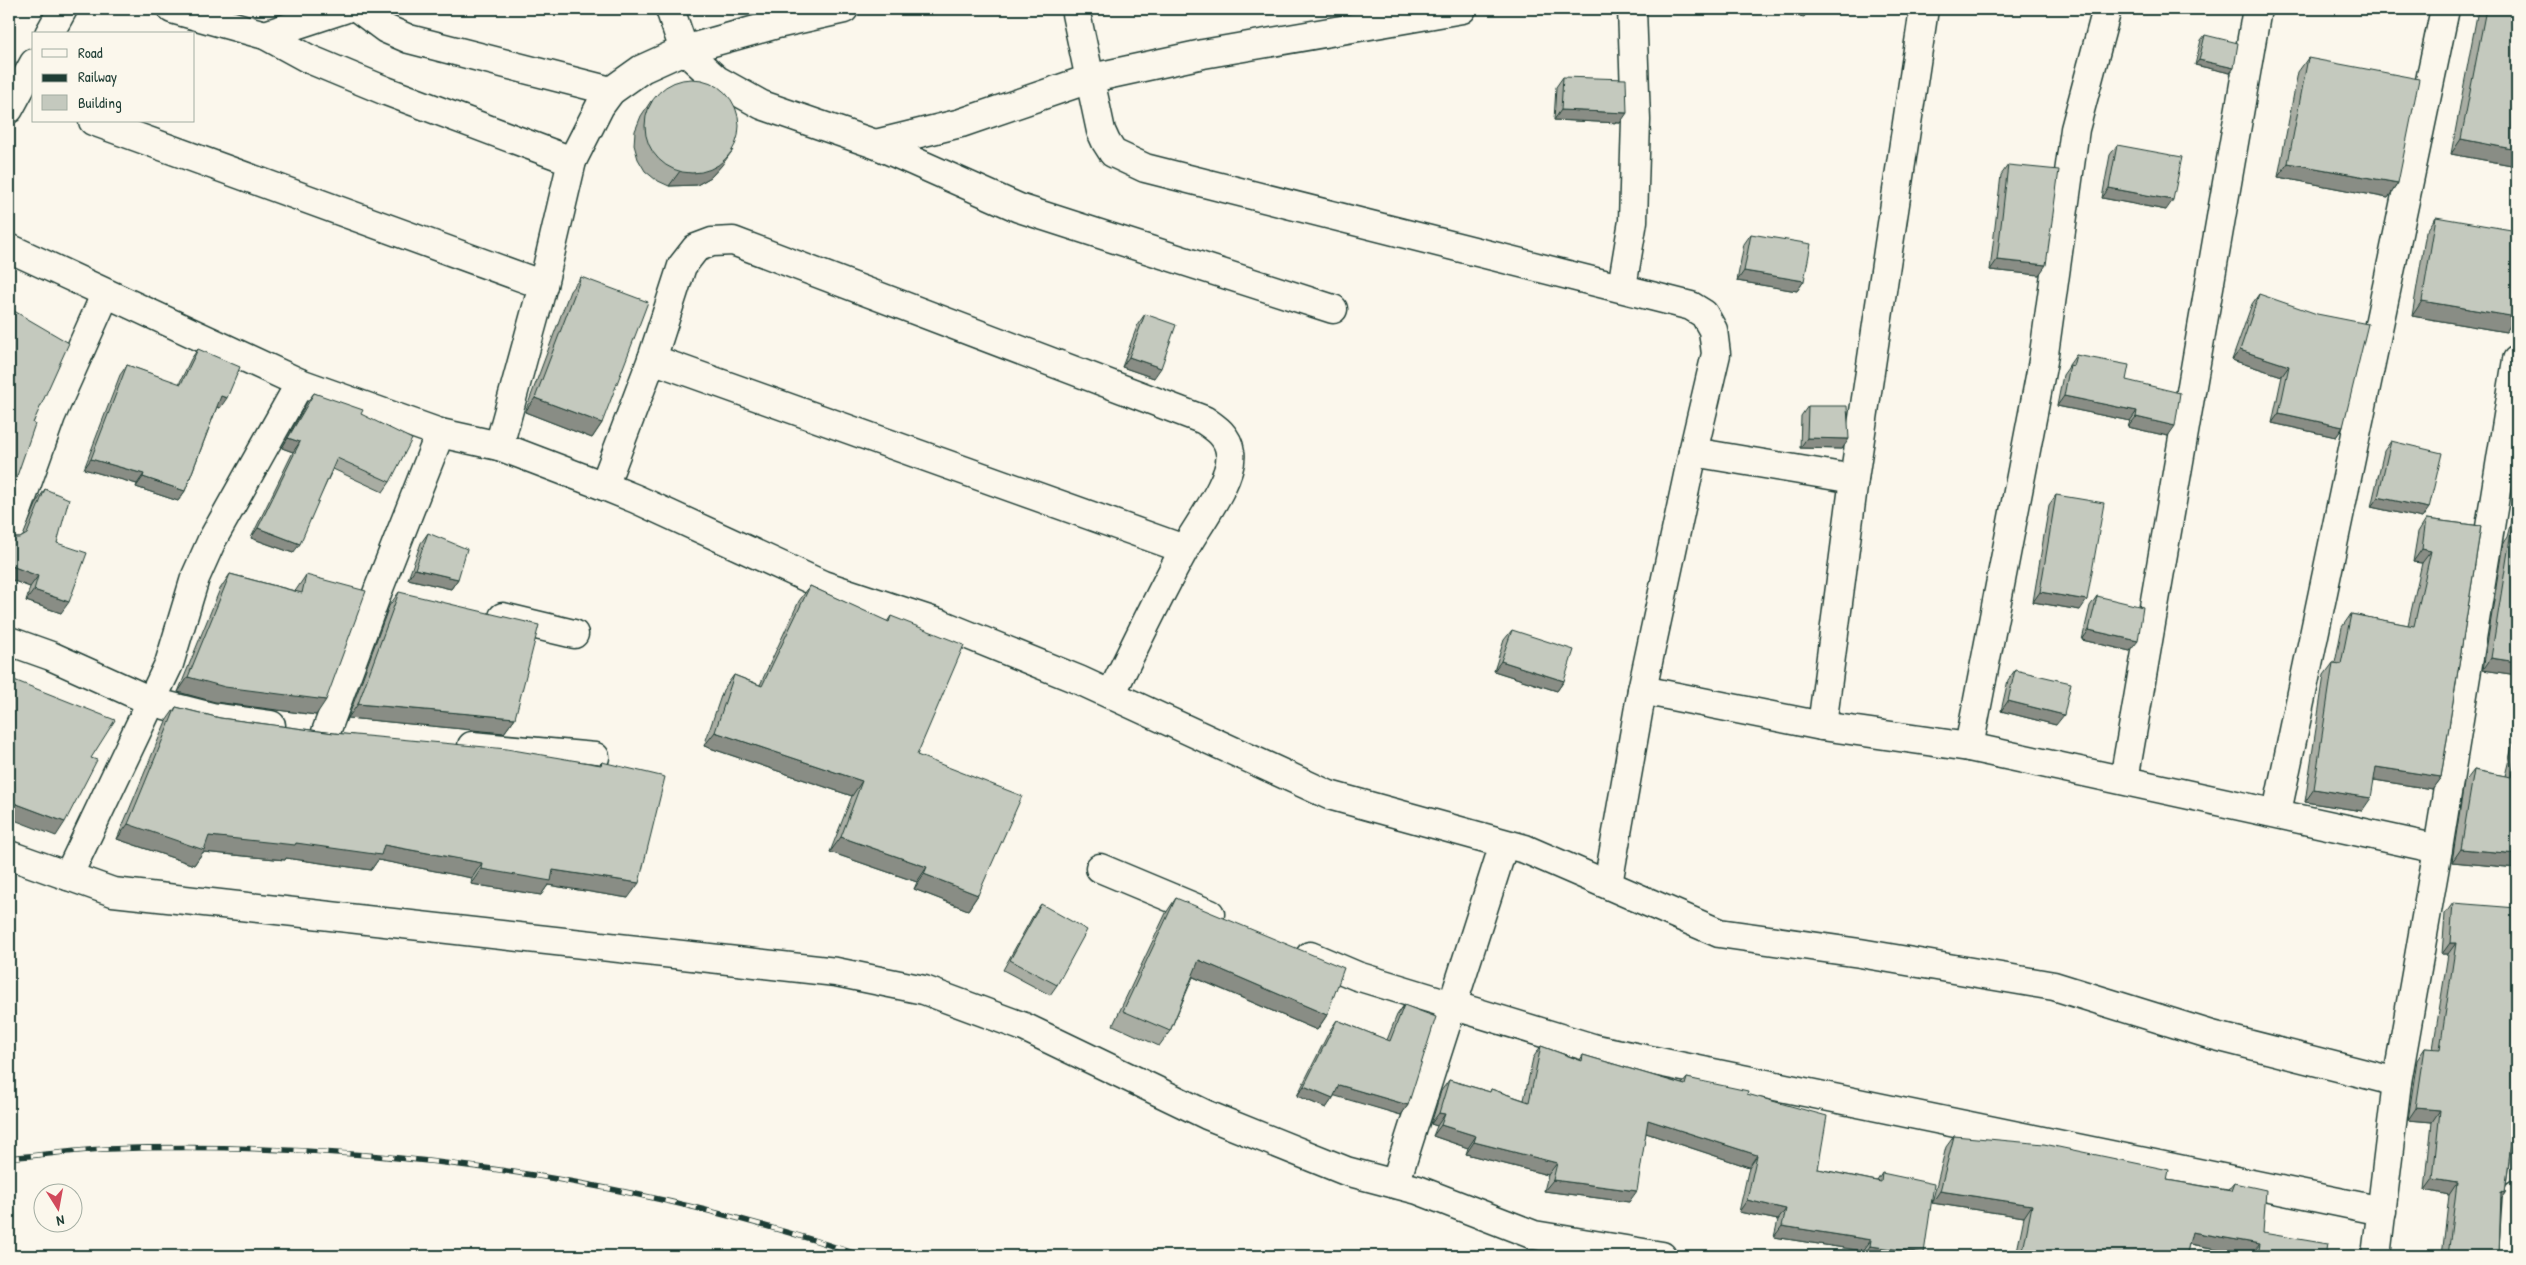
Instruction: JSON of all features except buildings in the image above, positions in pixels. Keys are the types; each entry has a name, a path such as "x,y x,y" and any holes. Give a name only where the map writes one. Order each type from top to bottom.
{"street":[{"path":"50,32 63,9"},
{"path":"172,9 265,35 309,59 386,91 572,161"},
{"path":"265,35 344,9"},
{"path":"359,9 386,29 409,39 611,90"},
{"path":"670,9 684,50 717,80 762,105 875,144 1019,208 1333,309"},
{"path":"499,446 543,285 572,161 600,106 611,90 642,69 684,50 777,24 844,9"},
{"path":"1075,9 1092,78 1101,131 1113,153 1145,168 1692,306 1704,314 1713,330 1716,354 1642,690 1608,884"},
{"path":"875,144 961,123 1092,78 1203,54 1462,9"},
{"path":"1622,288 1633,221 1636,120 1632,9"},
{"path":"1822,726 1854,479 1924,9"},
{"path":"1969,748 2043,361 2075,129 2107,9"},
{"path":"2124,780 2257,9"},
{"path":"2277,812 2445,9"},
{"path":"20,101 32,68"},
{"path":"96,122 543,285"},
{"path":"604,486 652,359 682,266 696,248 712,242 733,241 1204,420 1218,429 1226,439 1230,453 1226,475 1210,508 1184,549 1111,694"},
{"path":"9,248 300,383 440,433 499,446 604,486 823,585 941,624 1111,694 1329,795 1525,849 1719,933 1860,953 2054,986 2212,1035 2397,1082"},
{"path":"9,534 51,416 105,294"},
{"path":"652,359 1184,549"},
{"path":"2376,1256 2397,1082 2438,849 2517,360"},
{"path":"68,876 170,664 196,578 212,540 300,383"},
{"path":"326,732 379,588 440,433"},
{"path":"1693,452 1854,479"},
{"path":"379,588 407,594"},
{"path":"481,612 574,634"},
{"path":"9,641 51,656 153,702 212,717 355,735"},
{"path":"1642,690 1822,726 1969,748 2277,812 2438,849"},
{"path":"451,744 595,757"},
{"path":"1395,1184 1451,1004 1504,844"},
{"path":"9,855 113,892 836,972 924,990 1024,1026 1207,1115 1346,1171 1418,1190 1534,1235 1662,1256"},
{"path":"1100,868 1238,925"},
{"path":"1284,945 1357,976 1596,1049 2382,1211"},
{"path":"2513,1256 2516,1207"}],"railway":[{"path":"9,1158 71,1151 204,1148 299,1151 395,1158 491,1169 586,1184 679,1204 772,1228 863,1256"}]}
